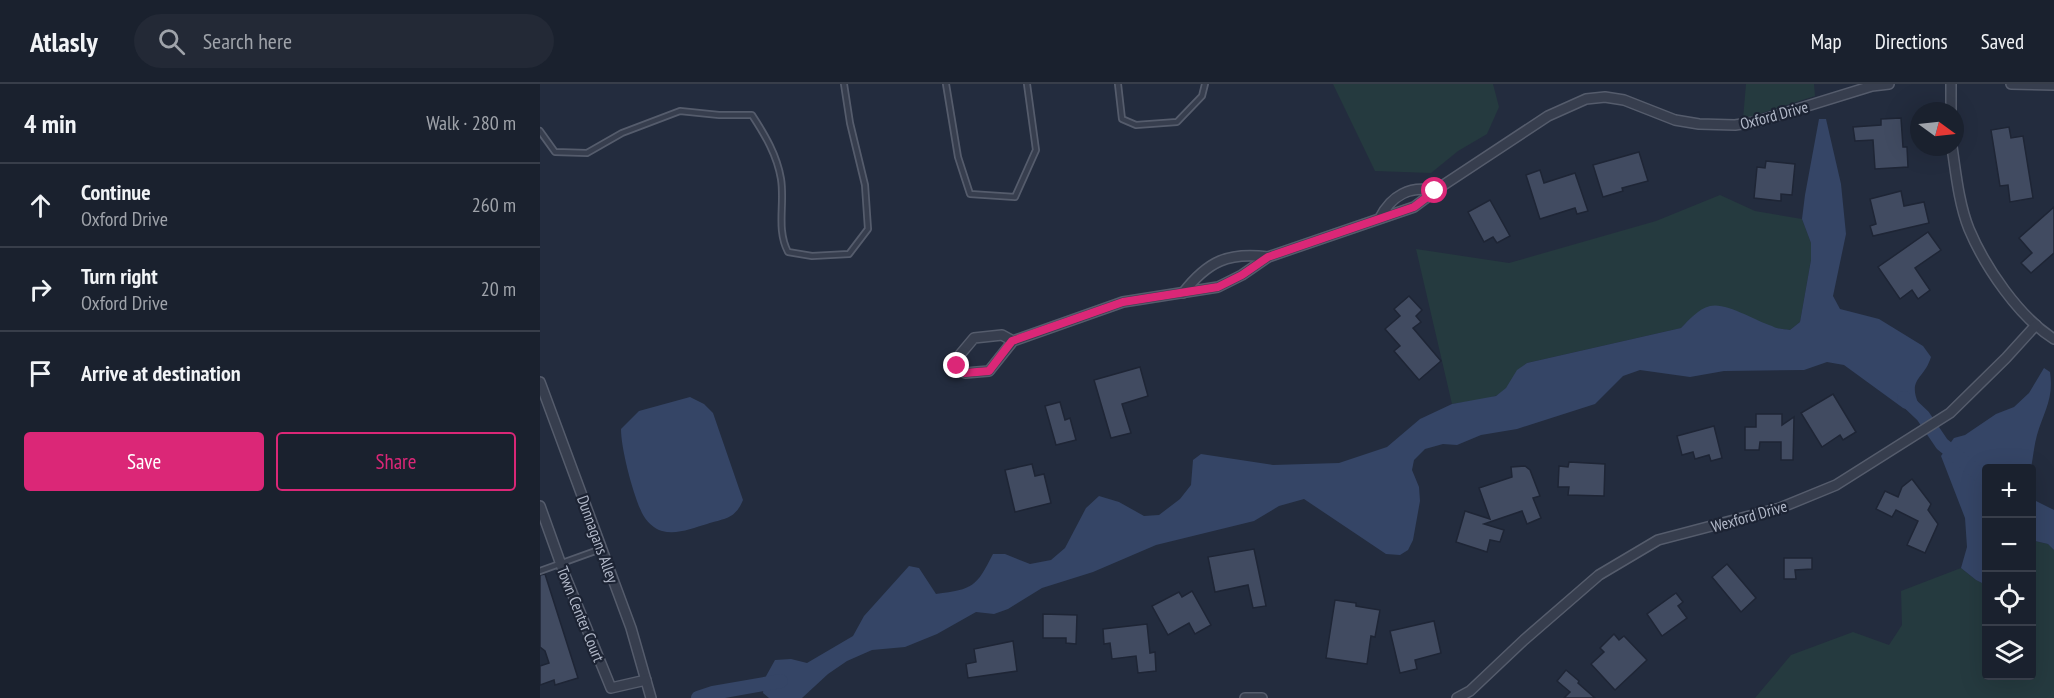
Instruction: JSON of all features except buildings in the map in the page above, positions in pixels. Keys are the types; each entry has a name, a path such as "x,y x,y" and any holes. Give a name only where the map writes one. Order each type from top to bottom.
{"street":[{"name":"Oxford Drive","path":"1012,341 1002,335 974,338 953,363 965,373 989,371 1012,341 1123,302 1218,287 1242,275 1268,257 1414,207 1548,116 1586,99 1614,98 1675,120 1699,124 1735,125 1755,122 1872,86 1889,84"},
{"path":"1951,84 1951,102"},
{"path":"2011,84 2054,85"},
{"path":"1953,156 1969,229 1988,265 2009,295 2036,326 2054,339"},
{"path":"1380,218 1387,204 1402,193 1415,189 1435,191"},
{"name":"Oxford Drive","path":"1183,293 1191,282 1225,258 1241,255 1268,257"},
{"name":"Wexford Drive","path":"1457,698 1470,691 1524,640 1599,575 1658,540 1780,508 1836,485 1950,413 2036,326"},
{"name":"Dunnagans Alley","path":"540,382 631,628 651,698"},
{"name":"Town Center Court","path":"540,506 611,688 646,680"},
{"path":"1245,698 1262,698"}],"lane":[{"path":"540,131 555,152 587,153 622,133 680,111 719,115 752,115 770,143 781,179 782,240 788,252 812,256 849,254 868,229 866,185 850,123 844,84"},
{"path":"946,84 958,158 970,194 1015,197 1036,150 1027,84"},
{"path":"1118,84 1122,119 1136,125 1177,122 1202,96 1205,84"},
{"path":"540,571 601,549"}],"green space":[{"path":"1333,84 1493,84 1499,107 1487,134 1458,151 1431,173 1375,171"},
{"path":"1746,84 1814,84 1815,96 1743,119"},
{"path":"1720,195 1755,211 1802,219 1811,243 1811,260 1800,322 1790,330 1692,317 1681,328 1527,363 1501,393 1488,398 1452,404 1416,249 1509,263 1656,221"},
{"path":"2036,541 2048,544 2054,550 2054,698 1755,698 1791,655 1853,632 1889,645 1902,625 1901,591 1961,568 1982,583 1982,680 2036,680"}],"water":[{"path":"1819,119 1826,119 1841,184 1846,234 1833,296 1840,309 1879,319 1923,346 1931,357 1916,384 1919,405 1913,412 1903,408 1844,365 1827,362 1804,370 1724,371 1690,377 1640,370 1623,376 1595,404 1517,429 1481,435 1457,445 1443,444 1425,449 1414,460 1412,470 1419,487 1420,501 1413,540 1408,550 1400,555 1386,554 1304,499 1279,506 1254,521 1156,545 1093,572 1042,588 1008,609 994,614 976,612 937,634 905,647 872,650 847,661 828,674 802,698 769,698 763,693 765,678 775,660 791,659 807,663 853,636 864,616 909,566 919,568 936,594 966,588 978,580 993,554 1005,554 1030,564 1051,560 1065,548 1086,508 1099,496 1119,502 1144,516 1159,515 1180,499 1191,485 1193,460 1201,454 1273,465 1339,463 1387,447 1420,419 1452,404 1496,396 1506,388 1517,370 1527,363 1681,328 1698,312 1710,306 1724,307 1776,328 1790,330 1800,322 1811,260 1811,243 1802,219"},
{"path":"2044,368 2050,372 2051,390 2037,435 2032,464 1982,464 1982,583 1961,568 1967,547 1965,518 1941,456 1954,438 1965,435 1996,414 2014,407 2029,393"},
{"path":"690,397 704,404 713,413 743,500 737,511 725,519 685,530 662,531 648,522 642,513 625,459 621,429 639,411"},
{"path":"2036,501 2054,510 2054,550 2048,544 2036,541"}],"waterway":[{"path":"1904,398 1923,416 1942,444 1982,477"},
{"path":"698,698 713,693 781,681"}],"route":[{"path":"957,366 965,373 989,371 1012,341 1123,302 1218,287 1242,275 1268,257 1414,207 1435,191"}]}
